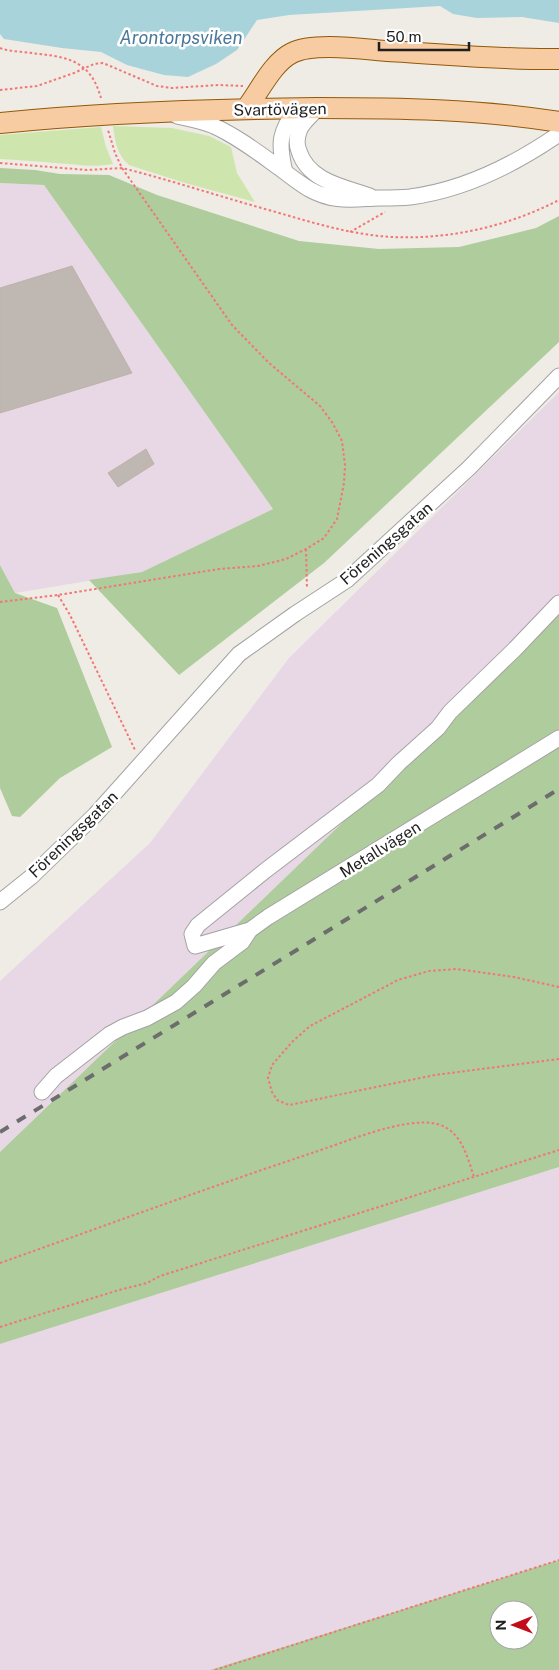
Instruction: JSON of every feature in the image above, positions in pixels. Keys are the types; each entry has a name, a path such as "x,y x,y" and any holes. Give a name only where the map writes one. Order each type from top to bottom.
{"main road":[{"path":"246,109 280,61 294,52 308,48 345,48 509,58 559,59"},
{"name":"Svartövägen","path":"0,123 151,112 297,108 448,110 536,118 559,122"}],"street":[{"path":"285,172 281,137 288,121 297,108"},
{"path":"318,108 302,126 298,136 297,147 303,162 315,174 327,181 377,198"},
{"path":"151,112 188,118 214,126 236,138 307,188 329,197 350,200 402,198 424,195 466,183 501,169 528,155 559,134"},
{"name":"Föreningsgatan","path":"0,902 31,877 88,822 239,654 347,580 469,468 559,376"},
{"name":"Metallvägen","path":"559,603 450,712 438,728 378,785 198,924 192,934 195,946 250,930 268,917 559,738"},
{"path":"42,1092 56,1076 110,1034 148,1018 180,998 214,963 242,942 250,930"}],"path":[{"path":"0,48 54,56 76,62 85,68 93,78 102,102"},
{"path":"0,90 37,86 94,64 103,63 149,84 164,87 262,86"},
{"path":"0,602 258,566 286,559 306,549 324,538 337,519 344,483 345,464 342,441 332,422 320,406 269,363 232,325 122,168 115,153 107,125"},
{"path":"0,163 87,170 122,168 350,232 397,236 432,236 481,229 533,212 559,200"},
{"path":"350,232 384,212"},
{"path":"306,549 307,606"},
{"path":"58,595 70,615 120,717 126,734 142,763"},
{"path":"559,987 457,969 429,970 398,980 310,1026 292,1042 272,1065 268,1078 272,1092 277,1100 290,1105 435,1075 559,1059"},
{"path":"0,1263 256,1172 376,1132 407,1124 431,1123 450,1130 465,1149 474,1177"},
{"path":"0,1328 119,1290 147,1283 169,1273 559,1150"},
{"path":"214,1670 559,1560"}],"shaded area":[{"path":"0,183 44,185 273,509 142,572 15,593 0,565"},
{"path":"559,392 559,605 422,746 0,1152 0,981 150,843 289,658"},
{"path":"559,1167 559,1560 210,1670 0,1670 0,1344"}],"green space":[{"path":"113,126 172,128 209,136 231,147 237,173 255,202 129,165 119,152"},
{"path":"101,127 113,164 91,166 0,159 0,135"},
{"path":"0,168 60,174 109,175 157,195 299,241 379,249 459,247 536,228 559,216 559,342 324,563 179,675 89,580 142,572 273,509 44,185 0,183"},
{"path":"0,565 15,593 57,608 112,747 60,778 20,817 12,816 0,788"},
{"path":"559,605 559,1167 0,1344 0,1152 422,746"},
{"path":"559,1560 559,1670 210,1670"}],"water":[{"name":"Arontorpsviken","path":"0,0 559,0 559,23 522,17 477,18 453,14 440,6 289,15 257,20 237,50 216,64 188,77 164,75 127,65 101,52 4,39 0,34"}],"building":[{"path":"72,266 132,373 0,413 0,288"},
{"path":"146,449 154,464 118,487 108,473"}],"railway":[{"path":"0,1132 559,789"}]}
